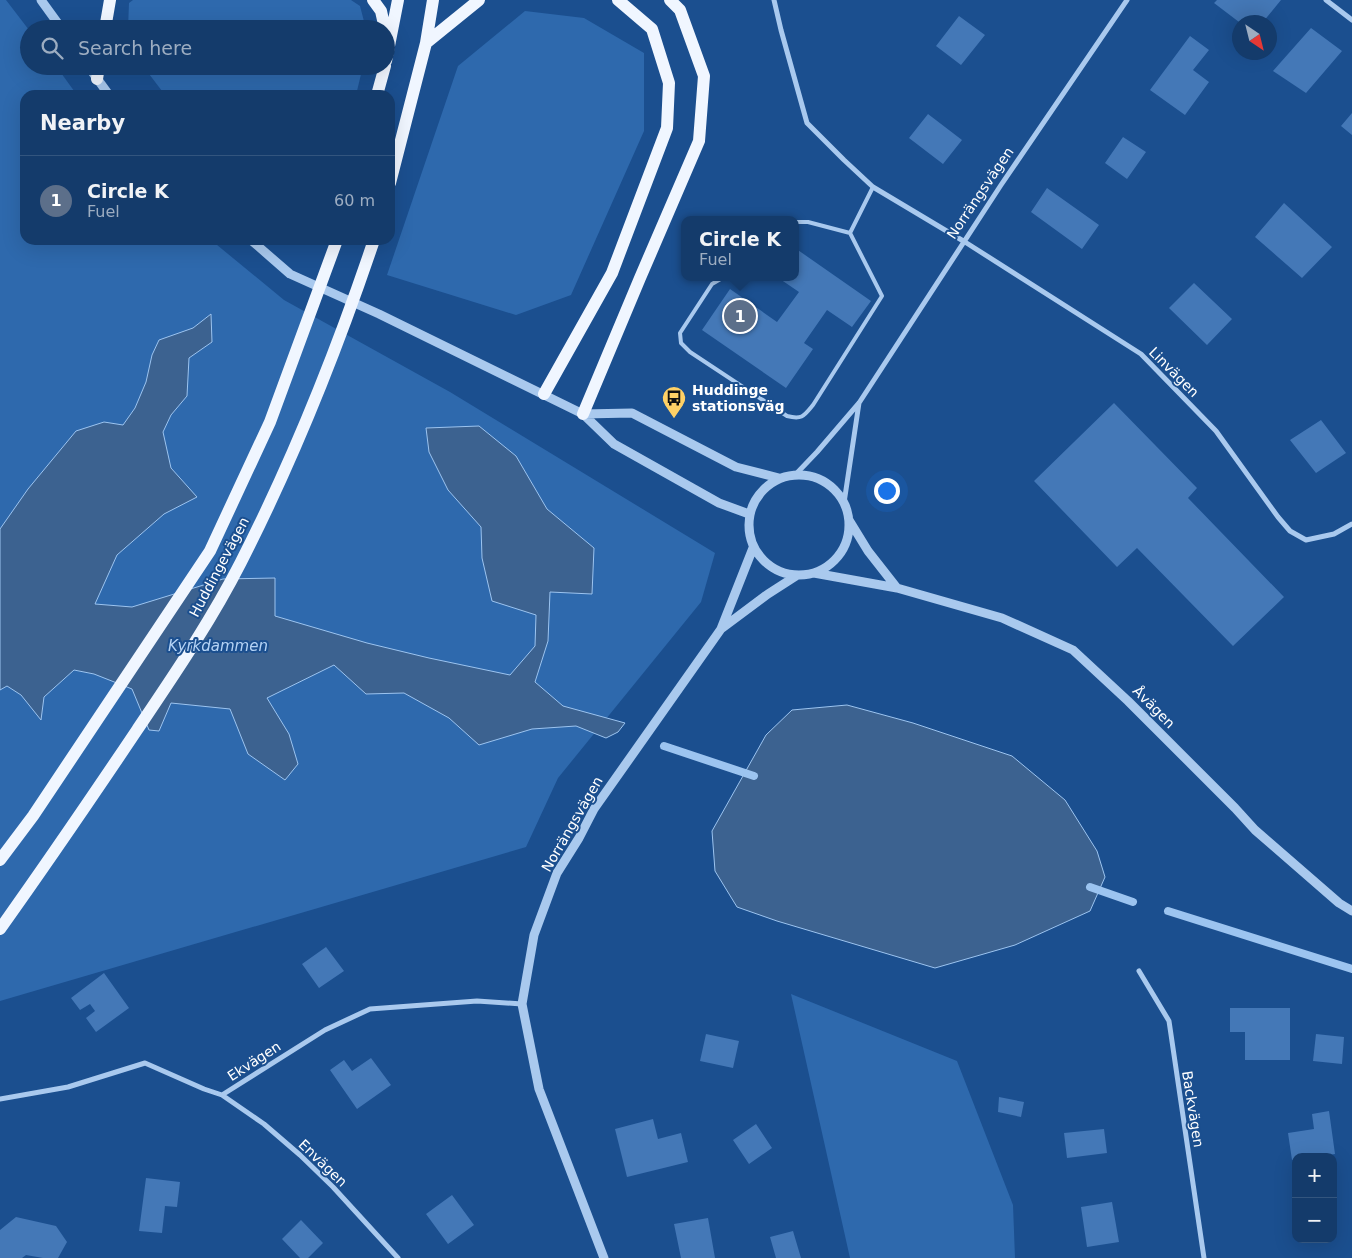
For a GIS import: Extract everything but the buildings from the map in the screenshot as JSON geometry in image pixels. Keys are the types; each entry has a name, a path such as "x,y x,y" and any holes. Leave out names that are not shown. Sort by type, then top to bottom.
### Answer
{"main road":[{"path":"107,20 110,0"},
{"path":"373,0 380,11 382,20"},
{"path":"394,20 398,0"},
{"path":"395,164 426,43 433,0"},
{"path":"426,43 479,0"},
{"path":"544,394 612,273 667,128 669,83 652,29 618,0"},
{"path":"583,414 700,141 704,76 680,10 670,0"},
{"path":"378,90 383,75"},
{"name":"Huddingevägen","path":"0,860 33,816 210,551 270,422 335,245"},
{"name":"Huddingevägen","path":"0,929 192,648 241,563 301,434 350,312 372,245"}],"street":[{"path":"42,0 56,20"},
{"name":"Linvägen","path":"774,0 808,123 873,187 965,242 1141,354 1216,431 1290,532 1306,540 1334,534 1352,524"},
{"name":"Norrängsvägen","path":"796,474 859,403 1001,185 1127,0"},
{"path":"1326,0 1352,20"},
{"path":"99,75 106,90"},
{"path":"258,245 290,274 379,314 583,414 614,444 719,503 749,514"},
{"name":"Norrängsvägen","path":"844,503 859,403"},
{"path":"583,414 632,413 736,466 779,478"},
{"path":"849,520 848,538 840,554 829,565 814,573 796,576 779,572 764,562 753,548 748,531 749,514 756,497 764,488 779,478 796,474 813,476 829,484 844,503 849,520 868,551 897,588"},
{"name":"Norrängsvägen","path":"604,1258 540,1089 522,1004 534,935 558,873 594,809 721,629 753,548"},
{"name":"Åvägen","path":"814,573 897,588 1002,618 1072,650 1135,708 1236,808 1255,830 1339,903 1352,911"},
{"name":"Norrängsvägen","path":"721,629 796,576"},
{"name":"Backvägen","path":"1139,971 1169,1021 1204,1258"},
{"name":"Ekvägen","path":"0,1099 68,1087 145,1063 222,1095 325,1030 370,1009 477,1001 522,1004"},
{"name":"Envägen","path":"222,1095 264,1124 300,1155 333,1187 398,1258"}],"lane":[{"path":"850,233 873,187"},
{"path":"717,281 712,284 680,333 682,343 690,352 787,416 796,418 805,414 813,405 882,296 850,233 808,222 799,222"}],"shaded area":[{"path":"0,0 6,0 21,20 20,75 63,75 73,90 20,90 20,245 217,245 284,300 450,392 715,553 701,602 558,778 526,847 0,1001"},
{"path":"133,0 351,0 360,6 364,20 128,20 129,3"},
{"path":"525,11 584,18 644,53 644,131 571,295 516,315 387,275 458,66"},
{"path":"150,75 361,75 357,90 161,90"},
{"path":"791,994 957,1061 1013,1205 1015,1258 850,1258"}],"water":[{"name":"Kyrkdammen","path":"211,314 212,342 189,358 187,396 171,415 163,432 171,468 197,497 164,514 117,555 95,604 132,607 223,579 275,578 275,616 367,643 510,675 535,646 536,615 492,601 482,558 481,527 448,490 429,452 426,428 479,426 516,456 547,509 594,548 592,594 550,592 548,641 535,682 563,706 625,723 618,732 606,738 576,726 532,729 479,745 449,718 404,693 366,694 334,665 267,698 289,734 298,764 285,780 248,754 230,709 171,703 159,731 149,730 132,689 94,674 74,670 44,697 41,720 21,695 7,686 0,690 0,529 28,489 76,431 104,422 123,425 135,408 146,382 152,355 159,340 193,328"},
{"path":"847,705 913,723 1012,756 1065,800 1097,851 1105,877 1090,911 1015,945 935,968 777,921 737,907 715,871 712,831 766,735 792,710"}],"waterway":[{"path":"664,746 754,776"},
{"path":"1090,887 1133,902"},
{"path":"1168,911 1352,969"}],"place":[{"name":"Circle K","path":"740,316"},
{"name":"Huddinge stationsväg","path":"674,419"}]}
